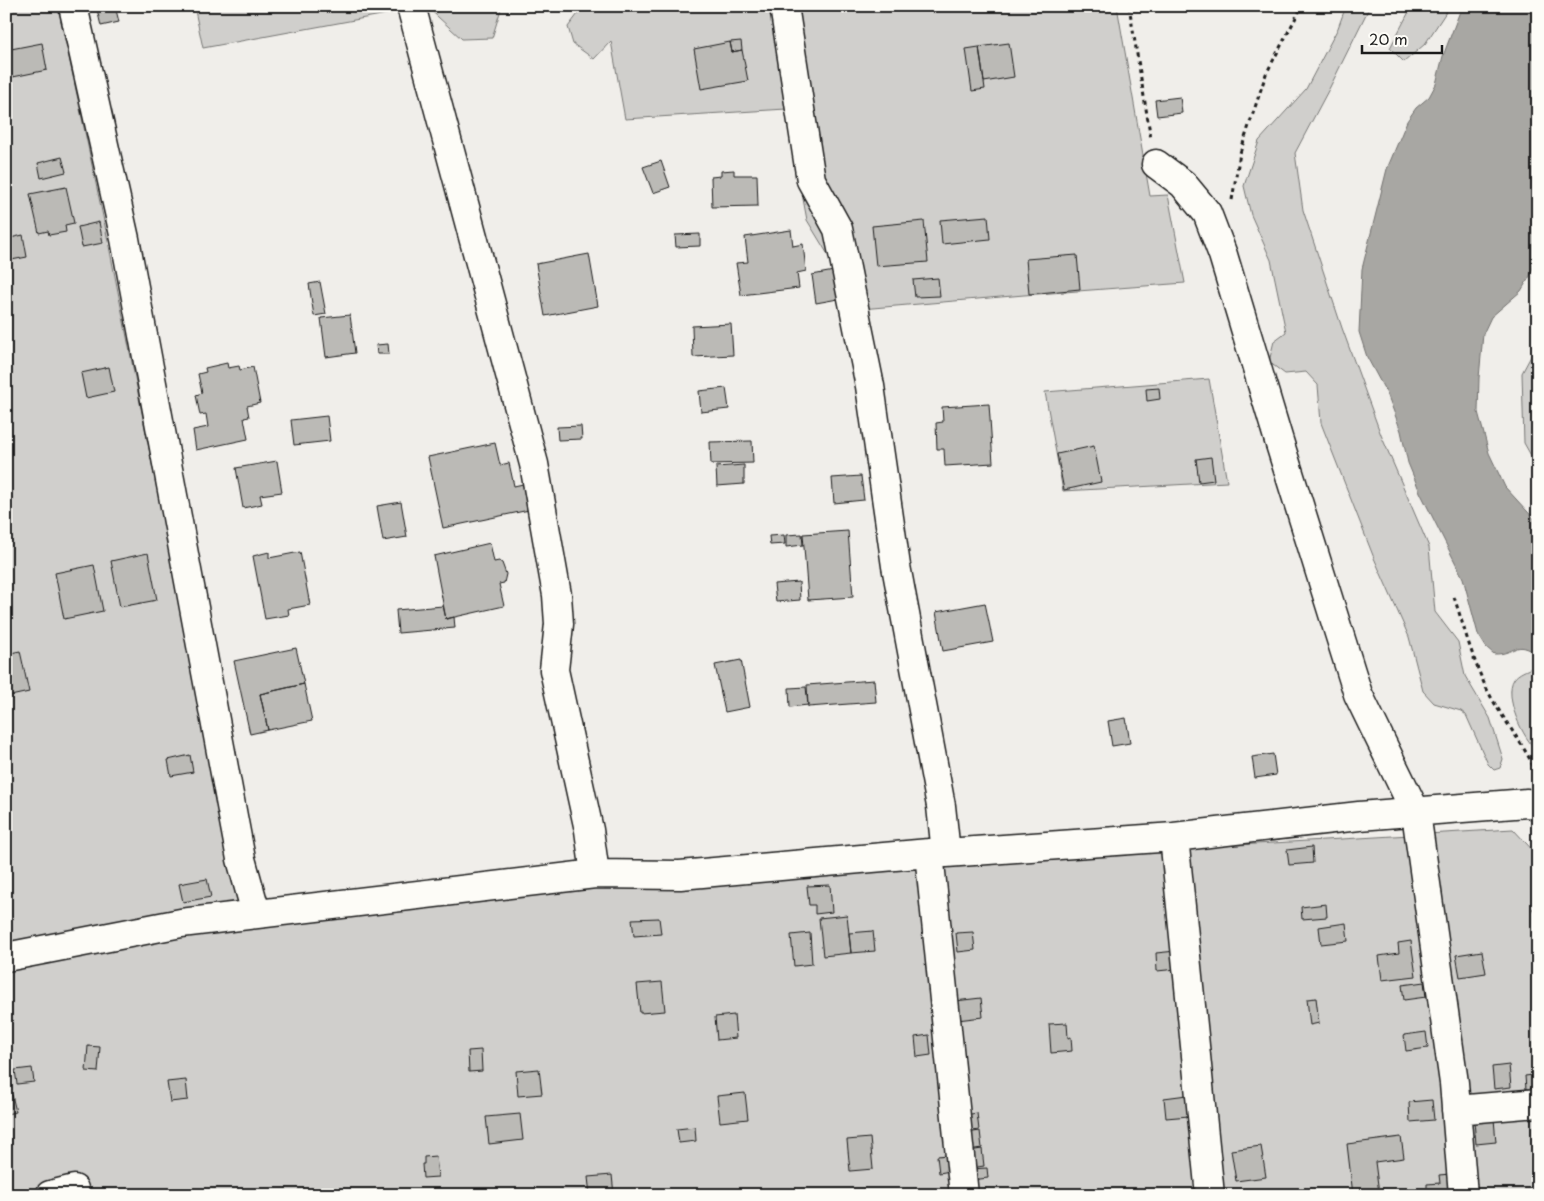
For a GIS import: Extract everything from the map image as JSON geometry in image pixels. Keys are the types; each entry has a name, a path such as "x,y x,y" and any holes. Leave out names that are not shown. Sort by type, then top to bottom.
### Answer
{"lane":[{"path":"73,6 125,239 239,850 256,914"},
{"path":"411,6 534,464 556,595 559,624 554,670 589,830 595,874"},
{"path":"784,6 811,180 829,209 838,229 870,386 896,566 941,806 937,853 964,1195"},
{"path":"1156,164 1183,184 1208,213 1223,255 1358,694 1416,813 1454,1083 1463,1195"},
{"path":"6,957 181,923 595,874 680,875 937,853 1174,836 1359,816 1527,803 1538,805"},
{"path":"1174,836 1210,1195"},
{"path":"1456,1110 1538,1103"},
{"path":"50,1195 74,1188 74,1195"}],"path":[{"path":"1129,6 1156,164"},
{"path":"1230,209 1240,154 1266,74 1302,6"},
{"path":"1454,596 1475,660 1491,696 1532,763 1538,778"}],"shaded area":[{"path":"6,6 58,6 105,226 240,909 434,892 1513,829 1538,856 1538,1195 6,1195"},
{"path":"194,6 391,6 392,13 203,48"},
{"path":"426,6 500,6 501,9 492,38 462,39"},
{"path":"584,6 1117,6 1150,196 1168,195 1185,283 861,309 807,220 786,109 625,119 611,41 594,59 573,44 568,27"},
{"path":"1346,6 1370,6 1295,153 1303,210 1342,328 1381,435 1429,547 1435,612 1458,642 1465,676 1490,718 1503,759 1500,768 1494,770 1488,764 1466,715 1461,711 1434,703 1423,691 1409,637 1374,558 1321,423 1318,385 1306,372 1285,374 1269,362 1274,341 1286,332 1271,260 1251,215 1244,186 1259,141 1306,89 1338,28"},
{"path":"1412,6 1450,6 1425,44 1404,62 1390,48"},
{"path":"1462,6 1538,6 1538,253 1530,276 1521,291 1491,317 1483,334 1478,412 1489,453 1505,487 1538,523 1538,655 1520,647 1501,654 1494,654 1486,647 1478,634 1463,578 1420,492 1408,463 1401,431 1388,396 1367,357 1359,332 1362,269 1387,169 1407,121 1416,108 1429,97 1436,84 1443,56"},
{"path":"1538,343 1538,468 1524,443 1522,373"},
{"path":"1209,379 1227,482 1063,491 1045,392"},
{"path":"1534,667 1538,668 1538,751 1521,728 1511,696 1511,687 1514,679 1520,673"}],"building":[{"path":"115,6 119,22 101,26 97,9"},
{"path":"741,41 742,50 732,52 730,42"},
{"path":"730,42 732,52 742,50 748,81 701,89 694,49"},
{"path":"42,43 47,70 8,78 6,50"},
{"path":"1009,43 1014,77 984,82 979,47"},
{"path":"979,47 985,89 972,91 966,49"},
{"path":"1180,97 1182,113 1157,116 1155,100"},
{"path":"62,157 66,172 41,178 38,163"},
{"path":"661,161 670,187 653,193 643,167"},
{"path":"734,170 734,175 757,175 758,206 712,207 711,177 721,176 721,171"},
{"path":"66,187 74,223 65,225 66,232 49,235 48,231 39,233 30,194"},
{"path":"988,216 990,239 942,244 940,220"},
{"path":"924,221 928,262 876,266 872,226"},
{"path":"99,222 103,243 82,247 78,227"},
{"path":"791,230 793,246 803,244 806,271 797,273 799,288 741,295 736,263 748,262 745,237"},
{"path":"700,234 700,246 676,247 675,235"},
{"path":"23,235 27,257 6,261 6,239"},
{"path":"589,254 598,306 545,316 536,264"},
{"path":"1077,255 1080,289 1029,294 1026,259"},
{"path":"834,271 838,299 816,303 812,275"},
{"path":"938,278 940,296 915,297 913,280"},
{"path":"320,282 326,314 314,316 309,284"},
{"path":"350,315 355,353 326,357 321,318"},
{"path":"731,324 733,355 693,357 692,326"},
{"path":"388,344 389,354 377,354 376,345"},
{"path":"227,363 228,368 239,366 240,370 253,367 260,403 247,406 249,417 244,418 248,439 196,450 193,430 208,427 206,414 200,415 196,395 202,393 198,374 206,372 205,368"},
{"path":"109,367 114,392 86,398 81,373"},
{"path":"726,388 729,409 701,412 699,391"},
{"path":"1159,388 1160,399 1147,401 1146,389"},
{"path":"989,404 993,463 945,466 944,449 937,449 936,423 943,422 942,407"},
{"path":"327,416 330,441 294,445 291,420"},
{"path":"581,426 582,439 558,440 557,427"},
{"path":"752,441 753,463 711,464 710,442"},
{"path":"495,443 500,465 509,463 514,486 523,484 529,510 443,528 428,457"},
{"path":"1094,446 1101,482 1064,490 1057,454"},
{"path":"1211,457 1214,480 1199,482 1196,459"},
{"path":"277,461 282,492 260,495 262,504 243,508 236,468"},
{"path":"744,465 744,484 717,486 716,467"},
{"path":"861,476 864,500 834,503 832,478"},
{"path":"401,502 407,537 383,541 377,506"},
{"path":"848,531 853,597 808,600 803,534"},
{"path":"802,534 803,545 786,547 786,535"},
{"path":"784,535 785,544 770,545 769,536"},
{"path":"490,543 494,562 499,561 502,563 506,574 504,583 499,584 504,606 446,619 434,556"},
{"path":"269,552 269,558 300,552 310,605 288,609 289,615 265,619 253,556"},
{"path":"148,553 157,600 120,607 111,561"},
{"path":"94,565 103,611 64,619 55,573"},
{"path":"799,582 800,600 776,602 774,584"},
{"path":"985,603 993,642 943,651 936,612"},
{"path":"443,606 446,619 454,617 455,628 398,633 396,610"},
{"path":"296,648 304,684 260,694 268,730 250,734 234,661"},
{"path":"20,651 29,692 6,697 6,654"},
{"path":"741,660 750,707 725,712 715,665"},
{"path":"874,680 876,702 808,707 807,685"},
{"path":"304,684 312,721 268,730 260,694"},
{"path":"806,687 808,705 790,707 789,688"},
{"path":"1126,718 1130,743 1112,746 1108,721"},
{"path":"1273,754 1276,775 1255,778 1252,757"},
{"path":"190,755 193,772 171,776 168,760"},
{"path":"1312,847 1313,863 1289,865 1287,850"},
{"path":"207,879 211,897 183,902 179,884"},
{"path":"830,885 832,912 815,914 815,905 809,905 807,886"},
{"path":"1326,904 1327,917 1302,919 1301,907"},
{"path":"1538,904 1538,916 1532,909"},
{"path":"847,915 851,953 823,956 819,918"},
{"path":"659,918 661,934 634,936 632,919"},
{"path":"1346,923 1348,941 1321,944 1319,927"},
{"path":"873,931 875,951 851,953 849,933"},
{"path":"973,932 975,950 958,952 956,933"},
{"path":"810,933 812,964 794,966 791,935"},
{"path":"1411,941 1416,976 1382,980 1379,956 1399,953 1398,943"},
{"path":"1176,951 1177,969 1157,971 1156,953"},
{"path":"1482,951 1486,973 1460,977 1456,955"},
{"path":"662,982 665,1011 640,1013 637,984"},
{"path":"1424,982 1426,997 1404,1000 1402,985"},
{"path":"981,998 983,1017 957,1020 955,1001"},
{"path":"1316,998 1319,1023 1310,1025 1307,999"},
{"path":"734,1015 736,1038 717,1040 715,1017"},
{"path":"1067,1023 1068,1038 1071,1037 1072,1051 1051,1053 1049,1024"},
{"path":"1426,1032 1428,1048 1406,1051 1404,1035"},
{"path":"929,1035 931,1055 917,1057 915,1037"},
{"path":"88,1046 100,1047 98,1072 86,1071"},
{"path":"481,1050 482,1071 469,1072 468,1051"},
{"path":"1509,1065 1511,1087 1494,1089 1492,1067"},
{"path":"32,1068 34,1082 17,1084 15,1070"},
{"path":"539,1069 542,1094 518,1096 516,1071"},
{"path":"1533,1075 1534,1089 1526,1089 1525,1076"},
{"path":"186,1080 188,1100 170,1102 167,1082"},
{"path":"745,1093 748,1119 720,1122 717,1096"},
{"path":"12,1095 16,1112 6,1114 6,1097"},
{"path":"1187,1095 1189,1116 1166,1118 1164,1098"},
{"path":"1432,1100 1434,1120 1410,1122 1409,1102"},
{"path":"977,1113 979,1130 967,1132 965,1115"},
{"path":"520,1114 523,1140 489,1144 486,1117"},
{"path":"1494,1119 1496,1142 1476,1144 1474,1121"},
{"path":"695,1127 696,1141 679,1143 677,1129"},
{"path":"980,1131 982,1148 969,1150 967,1133"},
{"path":"1401,1137 1404,1158 1375,1162 1379,1193 1353,1195 1347,1144"},
{"path":"870,1138 873,1169 850,1171 847,1140"},
{"path":"1261,1146 1266,1177 1236,1181 1231,1150"},
{"path":"982,1149 984,1166 971,1168 969,1151"},
{"path":"948,1155 950,1171 939,1173 937,1156"},
{"path":"436,1156 438,1177 423,1178 422,1164 424,1164 424,1157"},
{"path":"987,1168 988,1178 972,1180 971,1169"},
{"path":"1450,1174 1451,1194 1427,1195 1427,1184 1440,1183 1439,1175"},
{"path":"612,1175 614,1195 590,1195 588,1177"}]}
